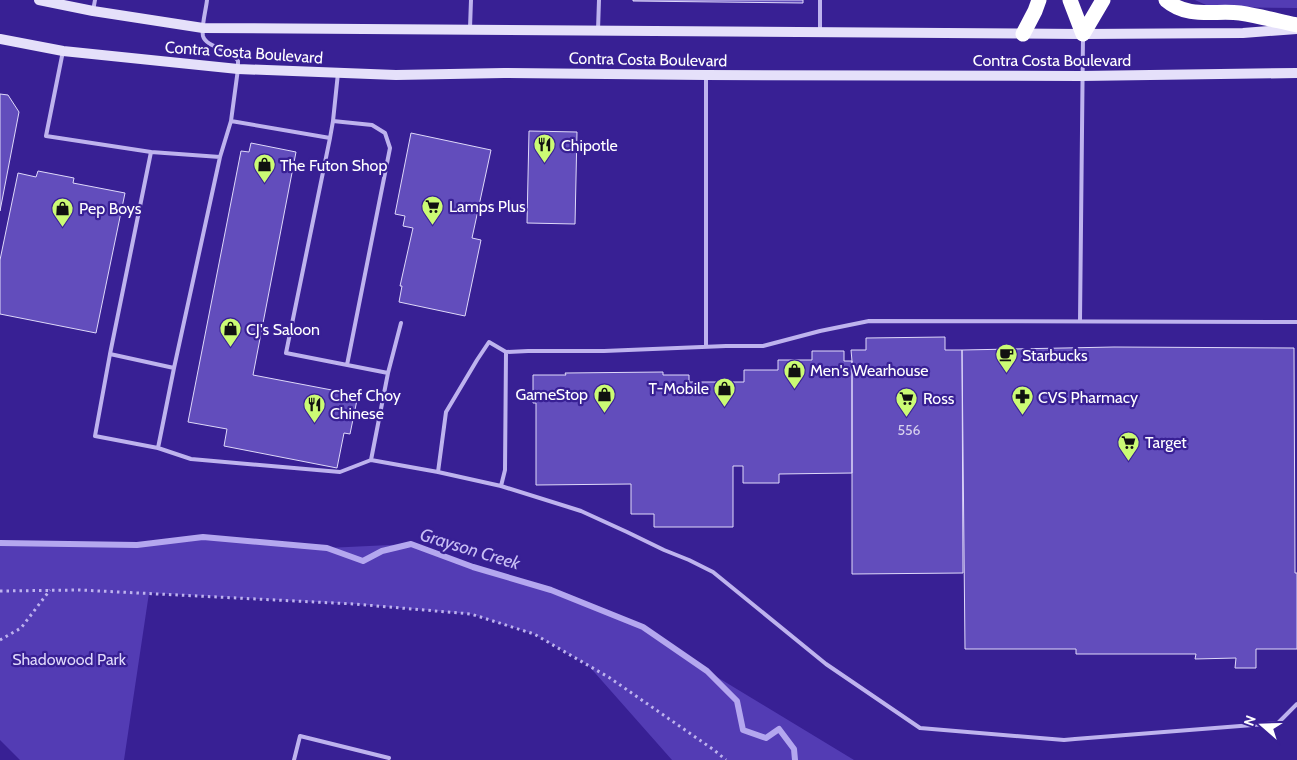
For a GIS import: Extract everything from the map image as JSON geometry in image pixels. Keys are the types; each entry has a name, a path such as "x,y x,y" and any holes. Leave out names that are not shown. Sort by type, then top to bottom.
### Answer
{"highway":[{"path":"1023,34 1039,0"},
{"path":"1070,0 1083,34"},
{"path":"1083,34 1103,0"},
{"path":"1166,0 1175,6 1197,13 1239,13 1297,27"}],"main road":[{"name":"Contra Costa Boulevard","path":"39,0 94,5 203,28 1083,34 1243,33 1297,27"},
{"name":"Contra Costa Boulevard","path":"0,39 63,51 238,69 396,75 504,73 1081,76 1297,72"}],"lane":[{"path":"158,448 220,157 230,121 238,69 238,62 234,56 205,40 203,28 207,0"},
{"path":"470,30 471,0"},
{"path":"598,31 599,0"},
{"path":"820,0 820,32"},
{"path":"1080,321 1081,76 1083,34"},
{"path":"63,51 46,136 151,152 220,157"},
{"path":"338,73 330,138 286,353 388,373"},
{"path":"706,75 706,347"},
{"path":"230,121 330,138"},
{"path":"333,121 372,125 385,133 390,148 347,365"},
{"path":"151,152 95,436 158,448 191,459 340,472 371,460 501,486 581,511 713,572 826,664 920,728 1064,740 1278,723 1297,704"},
{"path":"438,472 446,412 489,342 506,352 762,346 869,321 1297,322"},
{"path":"371,460 388,373 401,323"},
{"path":"501,486 505,470 506,352"},
{"path":"110,354 174,368"},
{"path":"294,760 300,736 389,758"}],"path":[{"path":"0,590 80,590 354,604 471,614 534,634 610,678 726,760"},
{"path":"0,640 21,628 50,590"}],"green space":[{"path":"1195,0 1297,0 1297,8 1216,7"},
{"name":"Shadowood Park","path":"203,537 327,548 411,544 473,567 551,590 643,627 707,671 854,760 672,760 588,665 534,634 471,614 354,604 149,593 124,760 20,760 0,740 0,543 137,545"}],"building":[{"path":"803,0 803,3 633,1"},
{"path":"0,94 8,95 19,112 0,211"},
{"path":"529,131 577,132 575,224 527,223"},
{"path":"411,133 491,150 472,238 481,240 465,316 399,302 402,286 400,286 413,228 403,226 405,216 395,214"},
{"path":"251,143 296,152 253,375 358,395 350,434 344,433 337,468 224,446 227,429 188,422 241,151 249,152"},
{"name":"Pep Boys","path":"38,171 74,178 73,183 125,193 96,333 0,314 0,260 18,173 36,177"},
{"name":"Ross","path":"945,337 945,350 962,350 963,573 852,574 851,350 866,350 866,338"},
{"name":"Target","path":"1114,347 1294,348 1297,649 1256,649 1256,668 1235,668 1236,658 1195,659 1196,654 1076,654 1076,649 965,649 962,350"},
{"path":"812,351 844,351 844,361 852,361 852,473 779,474 779,483 743,483 743,466 733,466 733,527 654,527 654,514 631,514 631,484 536,485 536,403 533,403 533,375 663,372 663,375 689,375 689,382 744,382 744,370 778,370 778,360 812,360"}],"waterway":[{"name":"Grayson Creek","path":"0,543 137,545 203,537 327,548 363,561 382,551 411,544 473,567 551,590 643,627 707,671 737,701 743,730 766,738 779,729 794,749 795,760"}],"place":[{"name":"Chipotle","path":"545,164"},
{"name":"The Futon Shop","path":"264,184"},
{"name":"Lamps Plus","path":"433,225"},
{"name":"Pep Boys","path":"63,227"},
{"name":"CJ's Saloon","path":"230,348"},
{"name":"Starbucks","path":"1006,374"},
{"name":"Men's Wearhouse","path":"794,389"},
{"name":"T-Mobile","path":"725,407"},
{"name":"GameStop","path":"604,413"},
{"name":"CVS Pharmacy","path":"1022,416"},
{"name":"Ross","path":"907,417"},
{"name":"Chef Choy Chinese","path":"314,423"},
{"name":"Target","path":"1129,461"}]}
